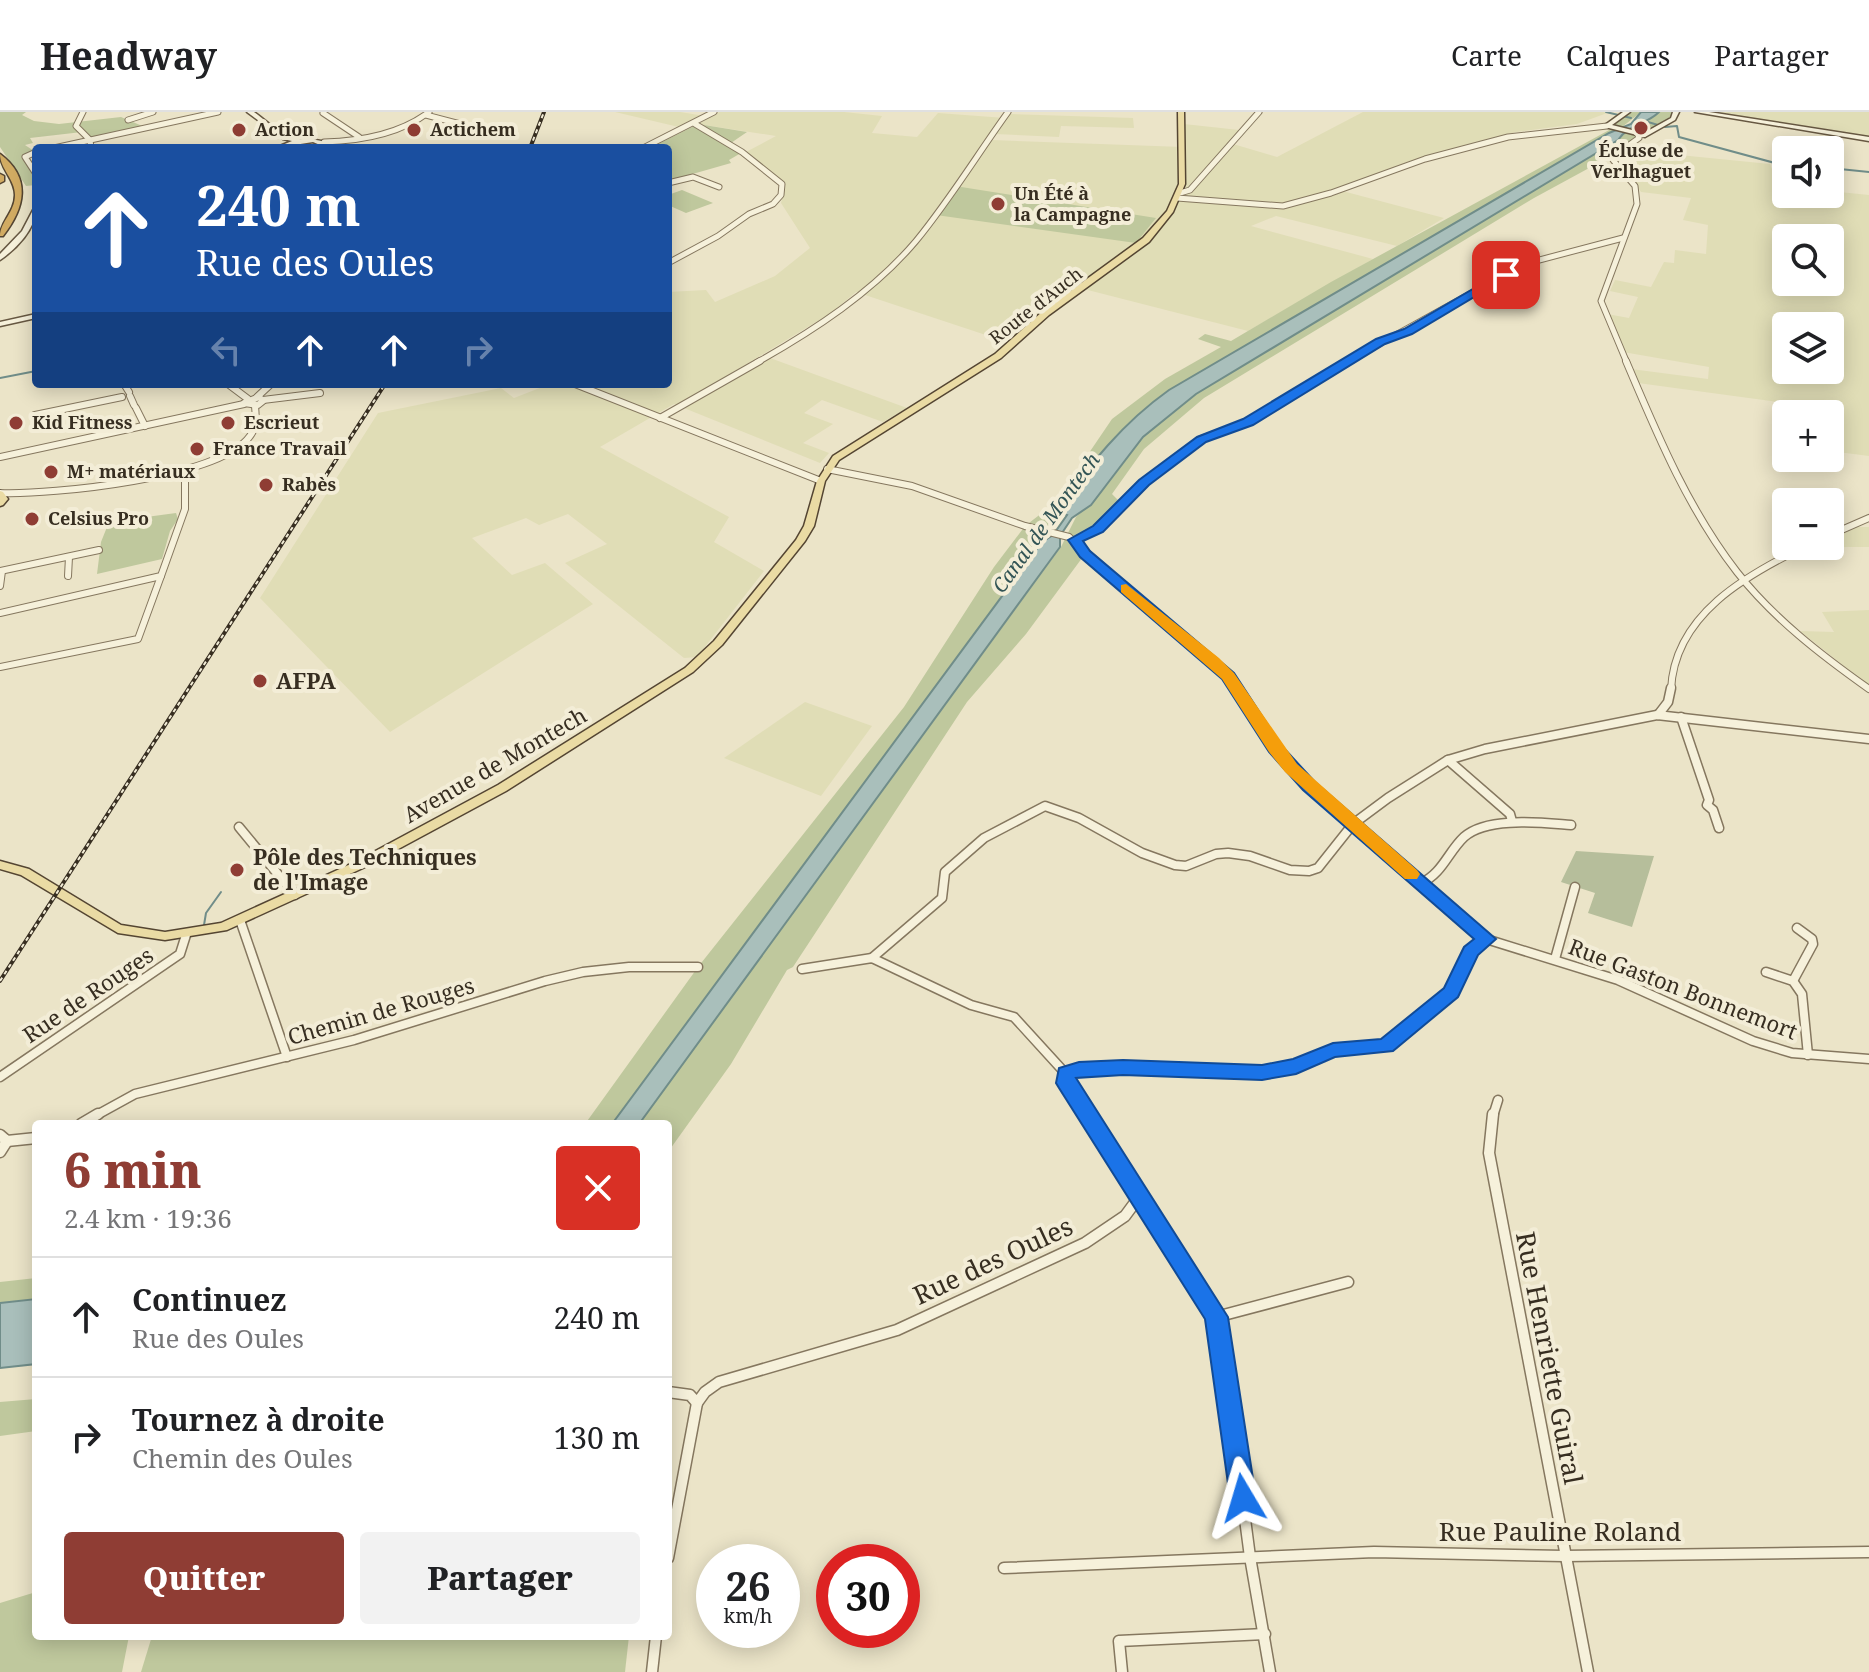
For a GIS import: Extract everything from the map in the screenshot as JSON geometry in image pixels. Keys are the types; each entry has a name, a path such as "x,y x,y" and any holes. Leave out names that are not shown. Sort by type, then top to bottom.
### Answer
{"highway":[{"path":"0,156 18,184 20,195 11,226 0,237"},
{"path":"0,166 13,193 11,206 0,226"}],"main road":[{"path":"1178,196 1182,184 1181,112"},
{"name":"Route d'Auch","path":"827,469 836,458 871,434 998,356 1046,313 1130,255 1159,226 1178,196"},
{"name":"Avenue de Montech","path":"0,865 25,872 118,929 139,934 186,935 240,920 295,895 421,833 502,788 689,670 718,643 800,541 809,526 827,469"},
{"path":"0,494 3,499 0,503"}],"street":[{"path":"83,112 76,126 90,144"},
{"path":"128,120 153,112"},
{"path":"72,144 218,112"},
{"path":"250,112 286,141 322,144"},
{"path":"652,144 714,112"},
{"path":"660,418 809,333 885,272 915,242 1008,112"},
{"path":"1178,196 1190,190 1259,112"},
{"path":"1178,196 1283,206 1331,193 1425,159 1508,137 1607,126 1638,135 1673,119 1676,112"},
{"path":"1698,112 1869,139"},
{"path":"323,113 359,137"},
{"path":"332,144 410,124 427,114 464,125"},
{"path":"1607,126 1623,115"},
{"path":"672,261 718,236 749,214 773,204 781,195 782,184 742,152 695,124"},
{"path":"1638,135 1639,138 1614,156 1613,160 1635,186 1637,204 1601,301 1681,482 1743,578 1789,628 1869,689"},
{"path":"283,144 286,141"},
{"path":"32,154 25,157 32,168"},
{"path":"672,182 693,177 719,187"},
{"path":"0,258 25,232 32,218"},
{"path":"1071,538 1098,529 1144,483 1201,439 1248,422 1380,342 1408,331 1524,264 1623,238"},
{"path":"0,324 32,317"},
{"path":"126,388 145,426"},
{"path":"232,388 255,406"},
{"path":"0,503 31,494 185,471 216,460 245,442 254,430 255,406 268,388"},
{"path":"585,388 821,481"},
{"path":"0,457 260,398 320,393"},
{"path":"35,415 122,397"},
{"path":"802,969 872,958 971,1005 1014,1017 1049,1060 1066,1074 1079,1070 1123,1068 1262,1072 1296,1067 1333,1050 1386,1046 1451,992 1470,951 1486,939 1309,786 1283,758 1228,676 1085,554 1071,538 1025,526 912,486 827,469"},
{"path":"0,667 134,642 141,635 183,516 189,486 185,471"},
{"path":"0,494 31,494"},
{"path":"1844,529 1869,518"},
{"path":"0,586 1,571 99,550"},
{"path":"68,576 69,557"},
{"path":"1657,715 1667,708 1673,690 1671,670 1682,644 1743,578 1778,560"},
{"path":"0,613 161,576"},
{"path":"872,958 942,898 945,872 984,838 1045,806 1064,809 1090,821 1118,840 1176,866 1197,863 1216,854 1238,854 1257,857 1299,873 1318,868 1353,824 1448,760 1485,749 1657,715 1869,739"},
{"path":"1681,717 1709,800 1707,805 1713,810 1719,828"},
{"path":"1448,760 1510,814 1512,821"},
{"path":"1421,883 1432,878 1466,835 1512,821 1571,825"},
{"path":"239,827 295,895"},
{"path":"1555,959 1575,887"},
{"path":"240,920 287,1057"},
{"path":"1793,981 1813,944 1812,939 1797,928"},
{"name":"Rue de Rouges","path":"0,1077 180,954 186,935"},
{"name":"Rue Gaston Bonnemort","path":"1486,939 1512,950 1555,959 1618,980 1753,1041 1808,1055 1869,1059"},
{"name":"Chemin de Rouges","path":"88,1120 135,1094 287,1057 583,972 629,967 698,967"},
{"path":"1766,972 1793,981 1802,994 1808,1055"},
{"path":"1066,1074 1066,1083 1216,1317 1250,1557 1270,1672"},
{"name":"Rue Henriette Guiral","path":"1498,1100 1493,1112 1489,1153 1588,1672"},
{"path":"0,1152 4,1138 32,1138"},
{"name":"Rue des Oules","path":"697,1403 705,1392 719,1382 897,1330 989,1290 1107,1230 1125,1216 1139,1197"},
{"path":"1216,1317 1348,1282"},
{"path":"672,1393 690,1395 697,1403 672,1537"},
{"name":"Rue Pauline Roland","path":"1004,1568 1374,1552 1564,1556 1869,1552"},
{"path":"1122,1672 1119,1641 1265,1634"},
{"path":"652,1672 656,1640"}],"shaded area":[{"path":"615,112 680,112 705,116 683,128"},
{"path":"719,112 844,112 882,116 872,133 917,137 938,113 1005,118 1009,114 1133,118 1134,128 1061,126 1059,137 995,134 992,140 1183,147 1184,124 1239,130 1233,144 1277,157 1363,112 1610,112 1577,124 1516,132 1465,145 1335,189 1444,218 1397,246 1276,216 1251,226 1373,259 1248,331 1076,287 1047,306 1007,342 856,292 831,313 715,383 770,358 907,408 883,422 822,400 804,413 833,424 803,443 829,453 820,463 674,404 600,447 729,517 714,542 764,571 697,657 684,658 565,563 607,544 568,514 539,525 526,518 472,538 512,575 545,563 593,604 390,732 260,598 378,413 501,388 514,398 540,388 672,388 672,292 706,290 715,302 775,276 810,248 781,203 785,185 746,152 776,136 698,124"},
{"path":"1715,112 1869,112 1869,136"},
{"path":"1629,150 1770,164 1772,208 1844,208 1844,192 1869,195 1869,456 1844,453 1844,400 1772,401 1638,383 1631,369 1708,379 1709,367 1623,352 1607,314 1629,318 1638,297 1610,291 1615,280 1651,287 1664,262 1674,263 1675,250 1706,254 1708,225 1683,220 1691,198 1641,192 1620,161"},
{"path":"1856,527 1869,527 1869,547 1844,547 1844,533"},
{"path":"1869,610 1869,686 1800,631 1834,632 1822,612"},
{"path":"805,702 872,726 821,796 724,758"}],"green space":[{"path":"0,112 26,112 22,115 34,121 59,124 121,117 147,128 90,140 82,132 30,138 33,143 25,145 32,150 26,155 32,166 32,185 26,186 0,147"},
{"path":"1627,112 1641,112 1617,131 1169,390 1123,431 1094,461 1064,514 615,1120 588,1120 698,967 904,707 994,567 1025,526 1055,503 1112,419 1165,379 1221,347 1198,339 1205,334 1231,341 1331,282 1611,129 1607,126"},
{"path":"1659,112 1676,112 1673,119 1639,135 1613,160 1602,161 1534,198 1204,398 1144,449 1112,494 1122,504 1098,529 1075,540 1085,554 1026,634 967,702 793,967 787,970 731,1064 672,1146 672,1120 642,1120 1061,547 1076,517 1108,484 1143,437 1196,394 1618,140 1623,132"},
{"path":"698,124 747,132 728,145 741,153 729,160 731,163 672,180 672,144 658,144"},
{"path":"955,186 1156,218 1136,243 936,215"},
{"path":"682,190 713,203 686,213 672,207 672,194"},
{"path":"176,513 178,519 170,531 162,559 97,574 101,542 109,522"},
{"path":"1576,851 1654,856 1632,927 1588,913 1595,893 1561,882"},
{"path":"32,1278 32,1299 0,1303 0,1282"},
{"path":"32,1399 32,1432 0,1436 0,1402"},
{"path":"32,1593 32,1640 128,1640 122,1672 0,1672 0,1603"},
{"path":"151,1640 629,1640 625,1672 141,1672"}],"water":[{"path":"1641,112 1659,112 1618,140 1196,394 1143,437 1091,505 1072,518 1060,536 1060,547 642,1120 615,1120 1042,542 1053,535 1067,515 1064,514 1081,479 1123,429 1169,390 1609,133 1631,124"},
{"path":"32,1299 32,1364 0,1368 0,1303"}],"waterway":[{"path":"1606,112 1631,118"},
{"path":"1648,122 1658,125"},
{"path":"1665,127 1677,126 1679,137 1772,162"},
{"path":"1844,169 1869,172"},
{"path":"0,378 32,372"},
{"path":"204,925 206,913 221,892"}],"railway":[{"path":"532,144 544,112"},
{"path":"0,981 382,388"}],"slow traffic":[{"path":"1126,589 1214,661 1228,676 1275,749 1291,768 1411,874"}],"place":[{"name":"Écluse de Verlhaguet","path":"1641,128"},
{"name":"Action","path":"239,130"},
{"name":"Actichem","path":"414,130"},
{"name":"Un Été à la Campagne","path":"998,204"},
{"name":"Kid Fitness","path":"16,423"},
{"name":"Escrieut","path":"228,423"},
{"name":"France Travail","path":"197,449"},
{"name":"M+ matériaux","path":"51,472"},
{"name":"Rabès","path":"266,485"},
{"name":"Celsius Pro","path":"32,519"},
{"name":"AFPA","path":"260,681"},
{"name":"Pôle des Techniques de l'Image","path":"237,870"}],"route":[{"path":"1243,1498 1216,1317 1066,1083 1066,1074 1079,1070 1123,1068 1262,1072 1296,1067 1333,1050 1386,1046 1451,992 1470,951 1486,939 1309,786 1275,749 1228,676 1214,661 1085,554 1075,540 1098,529 1144,483 1201,439 1248,422 1380,342 1408,331 1506,275"}],"water label":[{"name":"Canal de Montech","path":"1046,523"}]}
